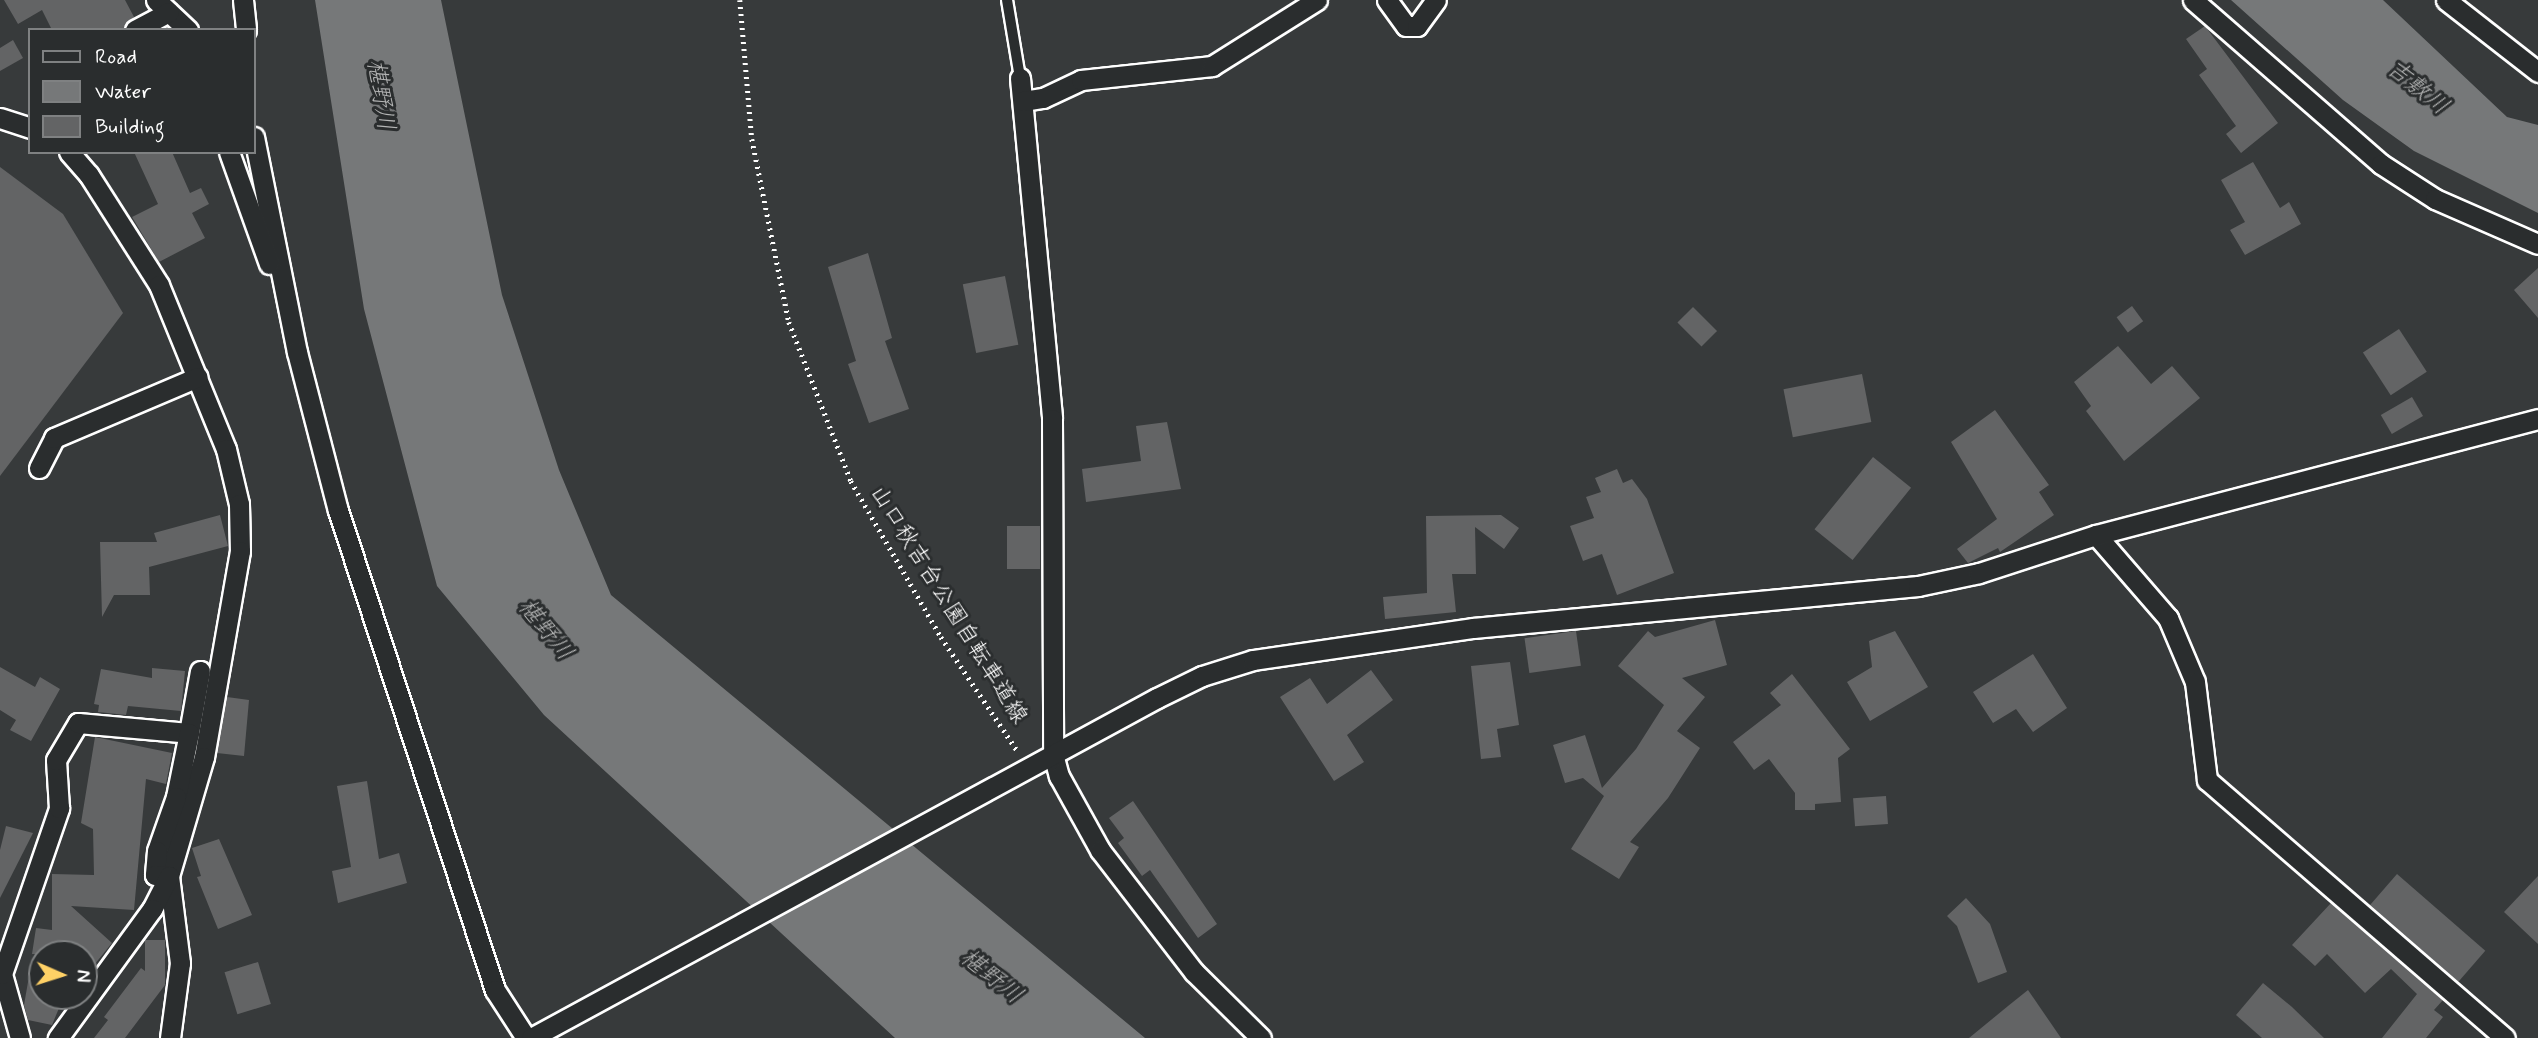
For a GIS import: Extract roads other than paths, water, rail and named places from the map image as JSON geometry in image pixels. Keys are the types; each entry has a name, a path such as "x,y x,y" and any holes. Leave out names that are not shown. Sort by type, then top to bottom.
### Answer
{"street":[{"path":"243,0 246,28"},
{"path":"1023,101 1043,98 1081,80 1212,66 1317,0"},
{"path":"1387,0 1406,26 1417,26 1436,0"},
{"path":"2193,0 2289,79 2381,164 2435,199 2538,244"},
{"path":"2446,0 2538,72"},
{"path":"137,28 163,6 186,28"},
{"path":"1020,78 1052,419 1052,754 1059,776 1100,850 1194,972 1261,1038"},
{"path":"0,118 28,127"},
{"path":"256,147 288,314 338,510 495,990 528,1038 1052,754 1202,676 1253,660 1473,628 1918,586 1979,573 2096,535 2538,419"},
{"path":"58,1038 152,909 169,876 204,757 240,551 234,482 198,377 159,285 89,175 71,154"},
{"path":"230,154 288,314"},
{"path":"39,468 54,438 198,377"},
{"path":"2096,535 2168,618 2195,682 2207,780 2505,1038"},
{"path":"169,876 155,875 157,852 176,797 200,671"},
{"path":"20,1038 2,974 59,808 56,760 78,723 189,733"},
{"path":"169,876 180,963 170,1038"}],"lane":[{"path":"1007,0 1020,78"}],"water":[{"name":"椹野川","path":"315,0 441,0 502,295 559,470 611,595 1145,1038 895,1038 544,715 437,586 364,309"},
{"name":"吉敷川","path":"2231,0 2383,0 2507,117 2538,125 2538,213 2414,151 2343,100"}]}
